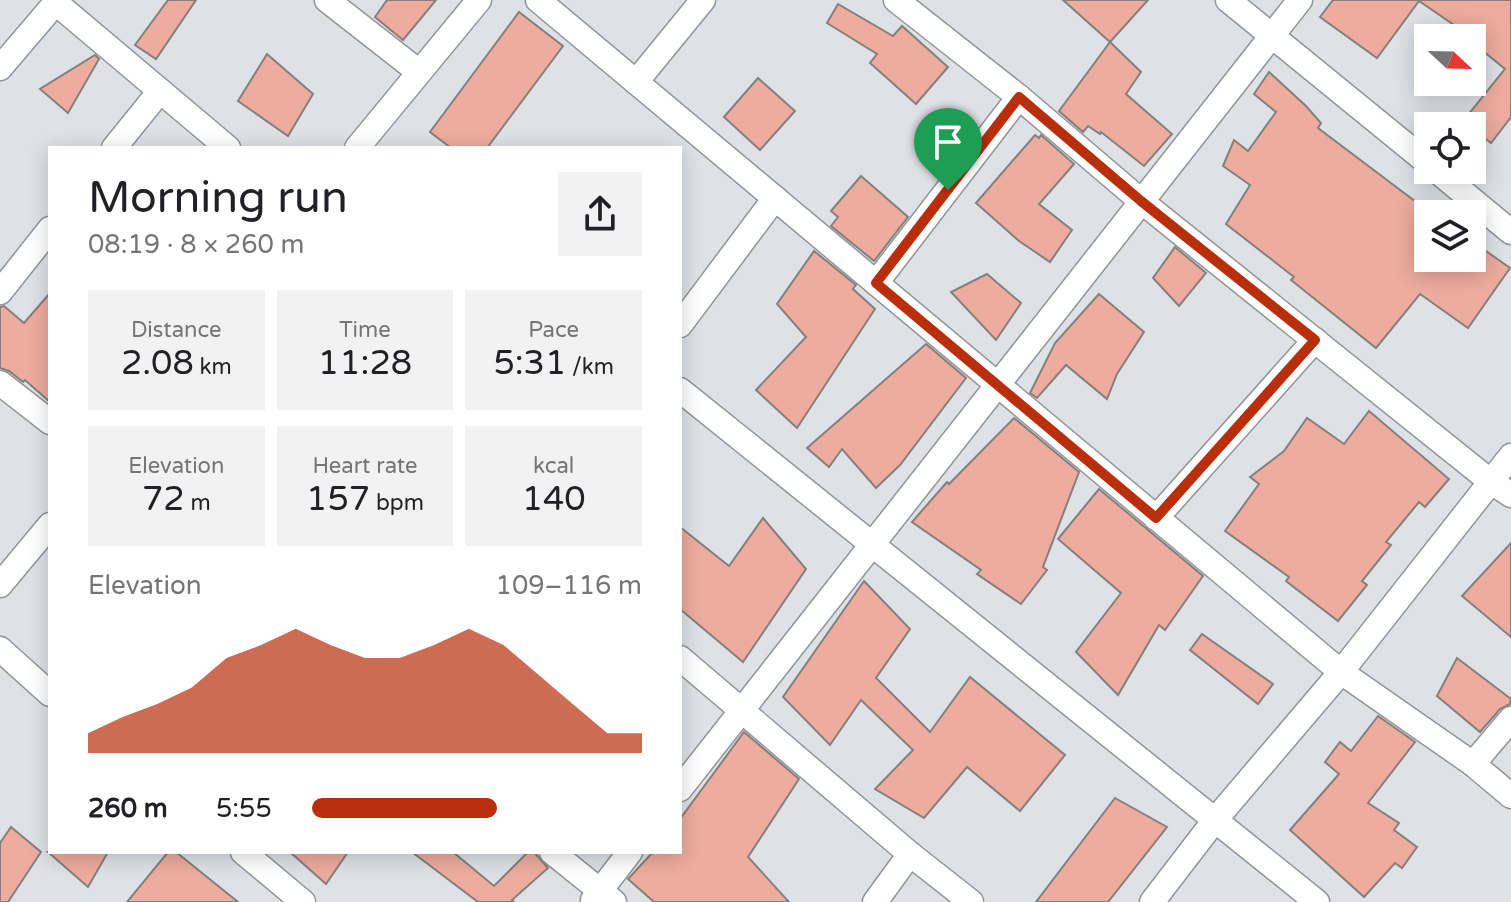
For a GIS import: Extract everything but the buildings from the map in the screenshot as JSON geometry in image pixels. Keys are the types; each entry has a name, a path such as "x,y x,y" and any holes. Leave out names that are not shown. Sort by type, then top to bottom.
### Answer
{"street":[{"path":"327,0 419,72"},
{"path":"365,145 419,72 479,0"},
{"path":"538,0 1341,672 1473,764 1511,796"},
{"path":"636,82 703,0"},
{"path":"896,0 1019,97 1141,201 1511,495"},
{"path":"1228,0 1414,151"},
{"path":"682,786 1300,0"},
{"path":"0,68 57,1 226,146"},
{"path":"116,146 160,91"},
{"path":"876,283 1019,97"},
{"path":"1453,184 1511,232"},
{"path":"682,322 775,198"},
{"path":"0,292 48,232"},
{"path":"1156,518 1315,340"},
{"path":"0,383 48,420"},
{"path":"682,392 1317,902"},
{"path":"1152,902 1215,820 1341,672 1511,456"},
{"path":"0,585 48,527"},
{"path":"0,649 48,692"},
{"path":"682,660 910,854 971,902"},
{"path":"1473,764 1511,719"},
{"path":"245,854 303,902"},
{"path":"554,854 602,898 629,854"},
{"path":"875,902 910,854"}],"route":[{"path":"1019,97 1141,201 1315,340 1156,518 876,283 948,190 1019,97"}]}
